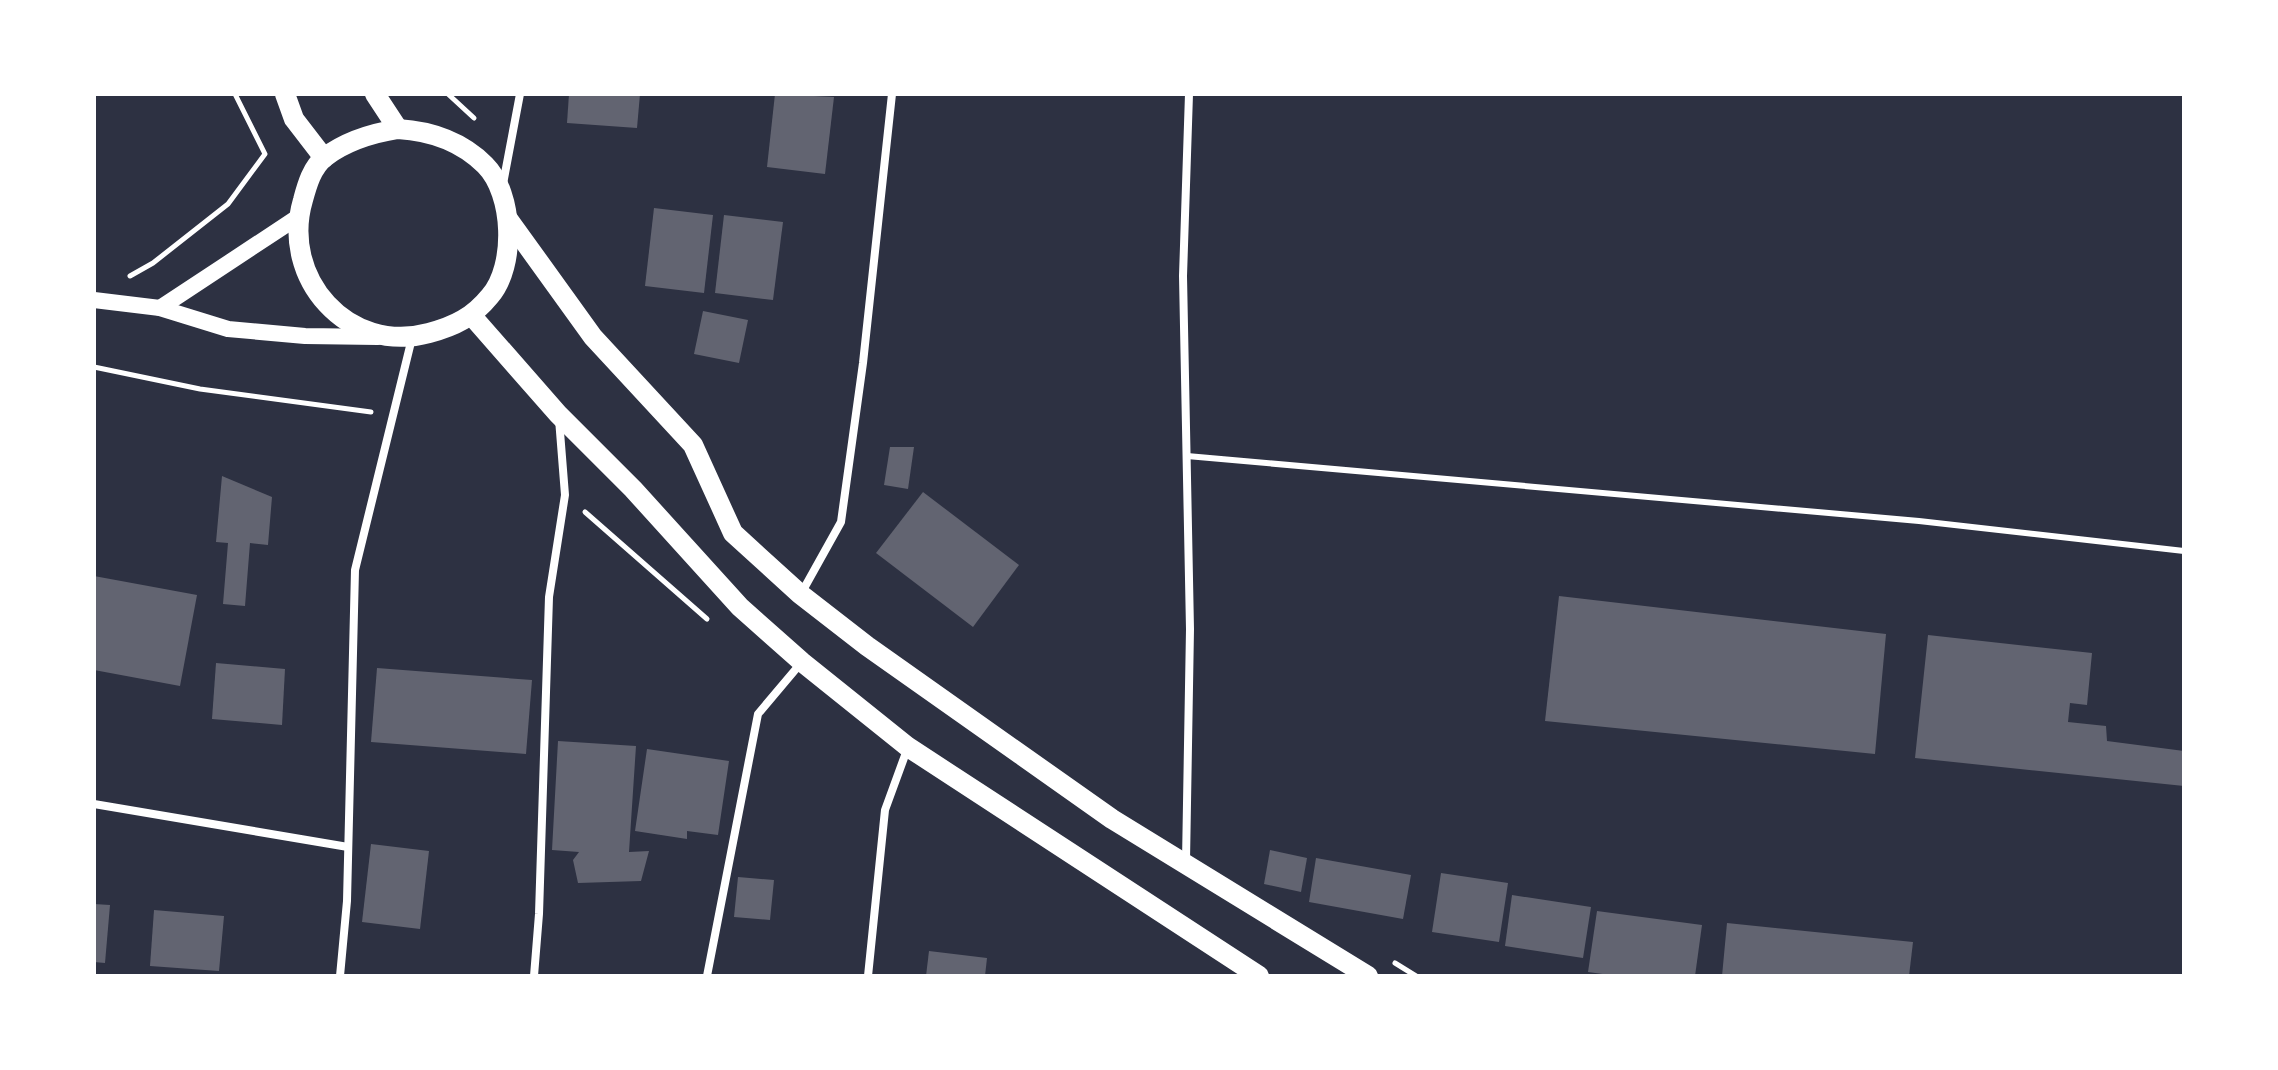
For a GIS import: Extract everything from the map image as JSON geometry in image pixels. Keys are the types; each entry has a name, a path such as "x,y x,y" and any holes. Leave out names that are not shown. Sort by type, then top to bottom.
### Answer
{"main road":[{"path":"285,94 294,119 324,158"},
{"path":"375,94 398,129"},
{"path":"94,300 160,308 228,329 305,336 412,338 451,328 472,316 493,293 504,270 509,244 508,219 488,167 448,139 424,131 398,129 370,134 324,158 313,171 298,217 298,249 308,279 327,305 351,324 381,335 412,338"},
{"path":"160,308 298,217"},
{"path":"508,219 593,337 693,445 733,533 800,594 867,646 1112,819 1368,976"},
{"path":"472,316 558,414 633,489 740,607 802,662 908,747 1259,976"}],"street":[{"path":"500,194 520,94"},
{"path":"800,594 841,522 863,363 892,94"},
{"path":"1186,864 1190,629 1183,276 1189,94"},
{"path":"340,976 345,938 355,570 412,338"},
{"path":"534,976 539,914 549,597 565,495 558,414"},
{"path":"707,976 758,714 802,662"},
{"path":"868,976 885,810 908,747"},
{"path":"94,804 348,847"}],"lane":[{"path":"1187,456 1919,521 2184,551"}],"path":[{"path":"124,280 153,263 228,204 265,154 235,94"},
{"path":"94,367 200,389 392,416"},
{"path":"565,495 714,625"},
{"path":"1392,961 1416,976"}],"building":[{"path":"569,94 640,94 637,128 567,123"},
{"path":"775,94 834,97 825,174 767,167"},
{"path":"654,208 713,215 704,293 645,286"},
{"path":"724,215 783,222 773,300 715,293"},
{"path":"703,311 748,320 739,363 694,354"},
{"path":"890,447 914,447 908,489 884,485"},
{"path":"222,476 272,497 268,545 250,543 245,606 223,604 228,543 216,542"},
{"path":"923,492 1019,565 973,627 876,553"},
{"path":"94,576 197,595 180,686 94,670"},
{"path":"1559,596 1886,634 1875,754 1545,721"},
{"path":"1928,635 2092,653 2087,705 2070,703 2068,722 2106,726 2107,741 2184,751 2184,786 1915,758"},
{"path":"216,663 285,669 282,725 212,719"},
{"path":"377,668 532,680 526,754 371,742"},
{"path":"558,741 636,746 629,852 649,851 641,881 578,883 573,860 579,852 552,850"},
{"path":"647,749 729,761 718,835 687,831 687,839 635,831"},
{"path":"371,844 429,851 420,929 362,922"},
{"path":"1270,850 1307,858 1301,892 1264,884"},
{"path":"1316,858 1411,875 1403,919 1309,902"},
{"path":"1441,873 1508,883 1499,942 1432,932"},
{"path":"738,877 774,880 770,920 734,917"},
{"path":"1512,895 1591,907 1583,958 1505,946"},
{"path":"94,904 110,905 105,963 94,962"},
{"path":"154,910 224,916 219,971 150,966"},
{"path":"1597,911 1702,925 1695,976 1617,976 1588,972"},
{"path":"1727,923 1913,942 1909,976 1722,976"},
{"path":"929,951 987,958 985,976 926,976"}]}
